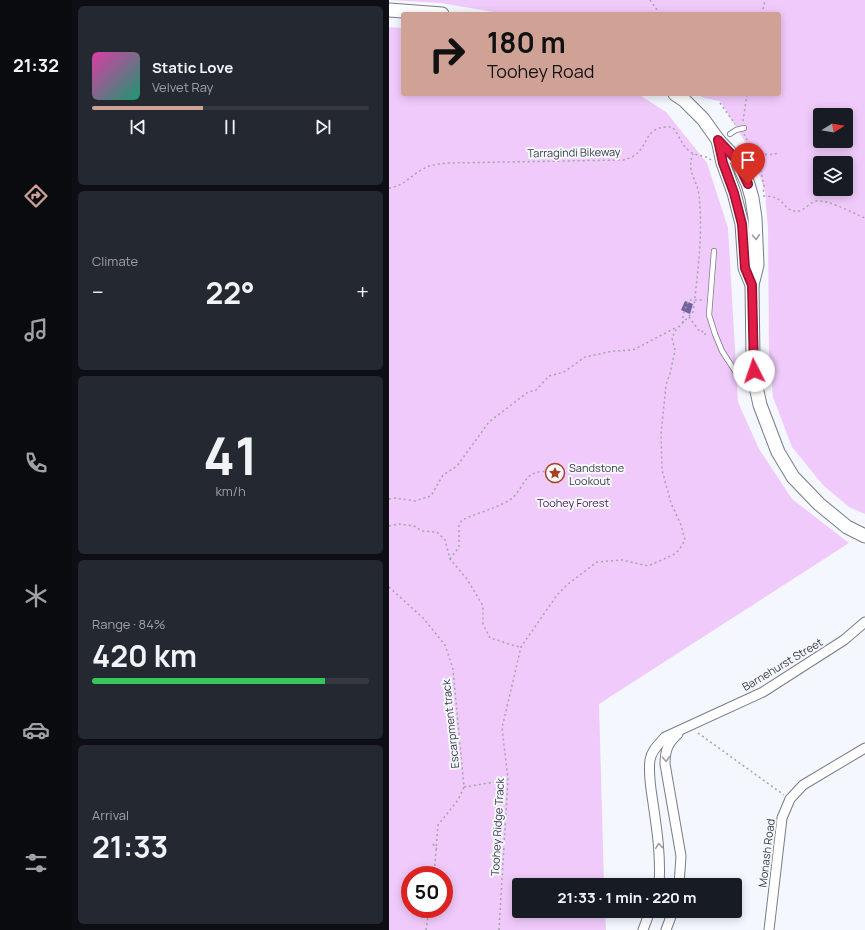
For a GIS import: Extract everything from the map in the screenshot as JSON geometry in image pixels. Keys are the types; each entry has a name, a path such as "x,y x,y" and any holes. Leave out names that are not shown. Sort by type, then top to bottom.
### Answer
{"main road":[{"path":"389,10 416,12"},
{"path":"678,96 703,119 718,140 723,163 734,193 742,224 745,268 752,285 753,359 755,382 768,428 778,452 793,476 819,504 847,527 865,536"}],"street":[{"name":"Barnehurst Street","path":"659,878 660,859 650,776 650,759 655,747 665,737 763,692 844,640 865,622"},
{"name":"Barnehurst Street","path":"679,878 681,856 665,764 665,751 670,741 685,728"},
{"name":"Monash Road","path":"769,930 782,818 790,799 803,785 865,748"},
{"path":"643,930 647,918"},
{"path":"666,930 670,918"}],"lane":[{"path":"729,134 744,128"},
{"path":"714,251 709,314 715,334 721,351 737,374 755,382"}],"path":[{"path":"650,0 659,12"},
{"path":"762,12 765,0"},
{"path":"747,96 743,121 745,136 755,155 762,174 763,196"},
{"path":"720,102 736,125"},
{"name":"Tarragindi Bikeway","path":"389,188 396,187 406,182 427,166 448,162 623,160 638,154 643,148 650,132 655,128 664,126 672,127 678,132 687,150 693,154"},
{"path":"755,155 760,154 770,156 778,153"},
{"path":"389,499 395,498 415,501 431,496 443,476 457,466 489,422 529,392 536,390 549,376 564,372 585,358 613,351 633,350 679,326 689,317 693,312 695,300 701,233 699,193 690,167 693,154 706,156 714,163"},
{"path":"759,197 763,196 777,198 795,212 802,211 814,202 823,201 865,218"},
{"path":"683,323 683,316 689,300 699,299"},
{"path":"683,316 685,320"},
{"path":"689,317 700,332 704,330"},
{"name":"Toohey Ridge Track","path":"499,930 508,779 502,728 521,647 544,612 557,596 597,562 623,560 648,566 673,555 679,550 685,540 681,524 671,503 661,470 661,434 666,385 675,350 672,338 679,326"},
{"path":"704,328 702,328 707,337"},
{"path":"450,559 459,547 459,525 462,520 509,501 515,496 526,478 542,471 555,473"},
{"path":"389,526 399,524 414,526 422,531 437,532 445,540 450,559 467,579 483,606 483,624 490,638 521,647"},
{"name":"Escarpment track","path":"389,587 423,618 445,645 453,669 464,787"},
{"path":"685,728 701,734 790,799"},
{"path":"435,866 438,826 458,800 464,787 508,779"},
{"path":"433,844 437,848"},
{"path":"426,930 428,918"}],"green space":[{"path":"390,0 865,0 865,514 849,507 823,485 792,447 773,397 769,354 768,229 765,192 752,153 720,101 700,96 781,96 781,12 493,12 441,3"},
{"name":"Toohey Forest","path":"389,27 401,28 401,96 641,96 666,112 707,163 728,228 738,402 759,449 792,499 849,543 599,704 604,878 512,878 512,918 605,918 606,930 389,930"}],"building":[{"path":"685,301 693,304 690,314 681,310"}],"place":[{"name":"Sandstone Lookout","path":"555,473"}],"route":[{"path":"748,184 736,159 718,140 723,163 734,193 742,224 745,268 752,285 754,371"}]}
